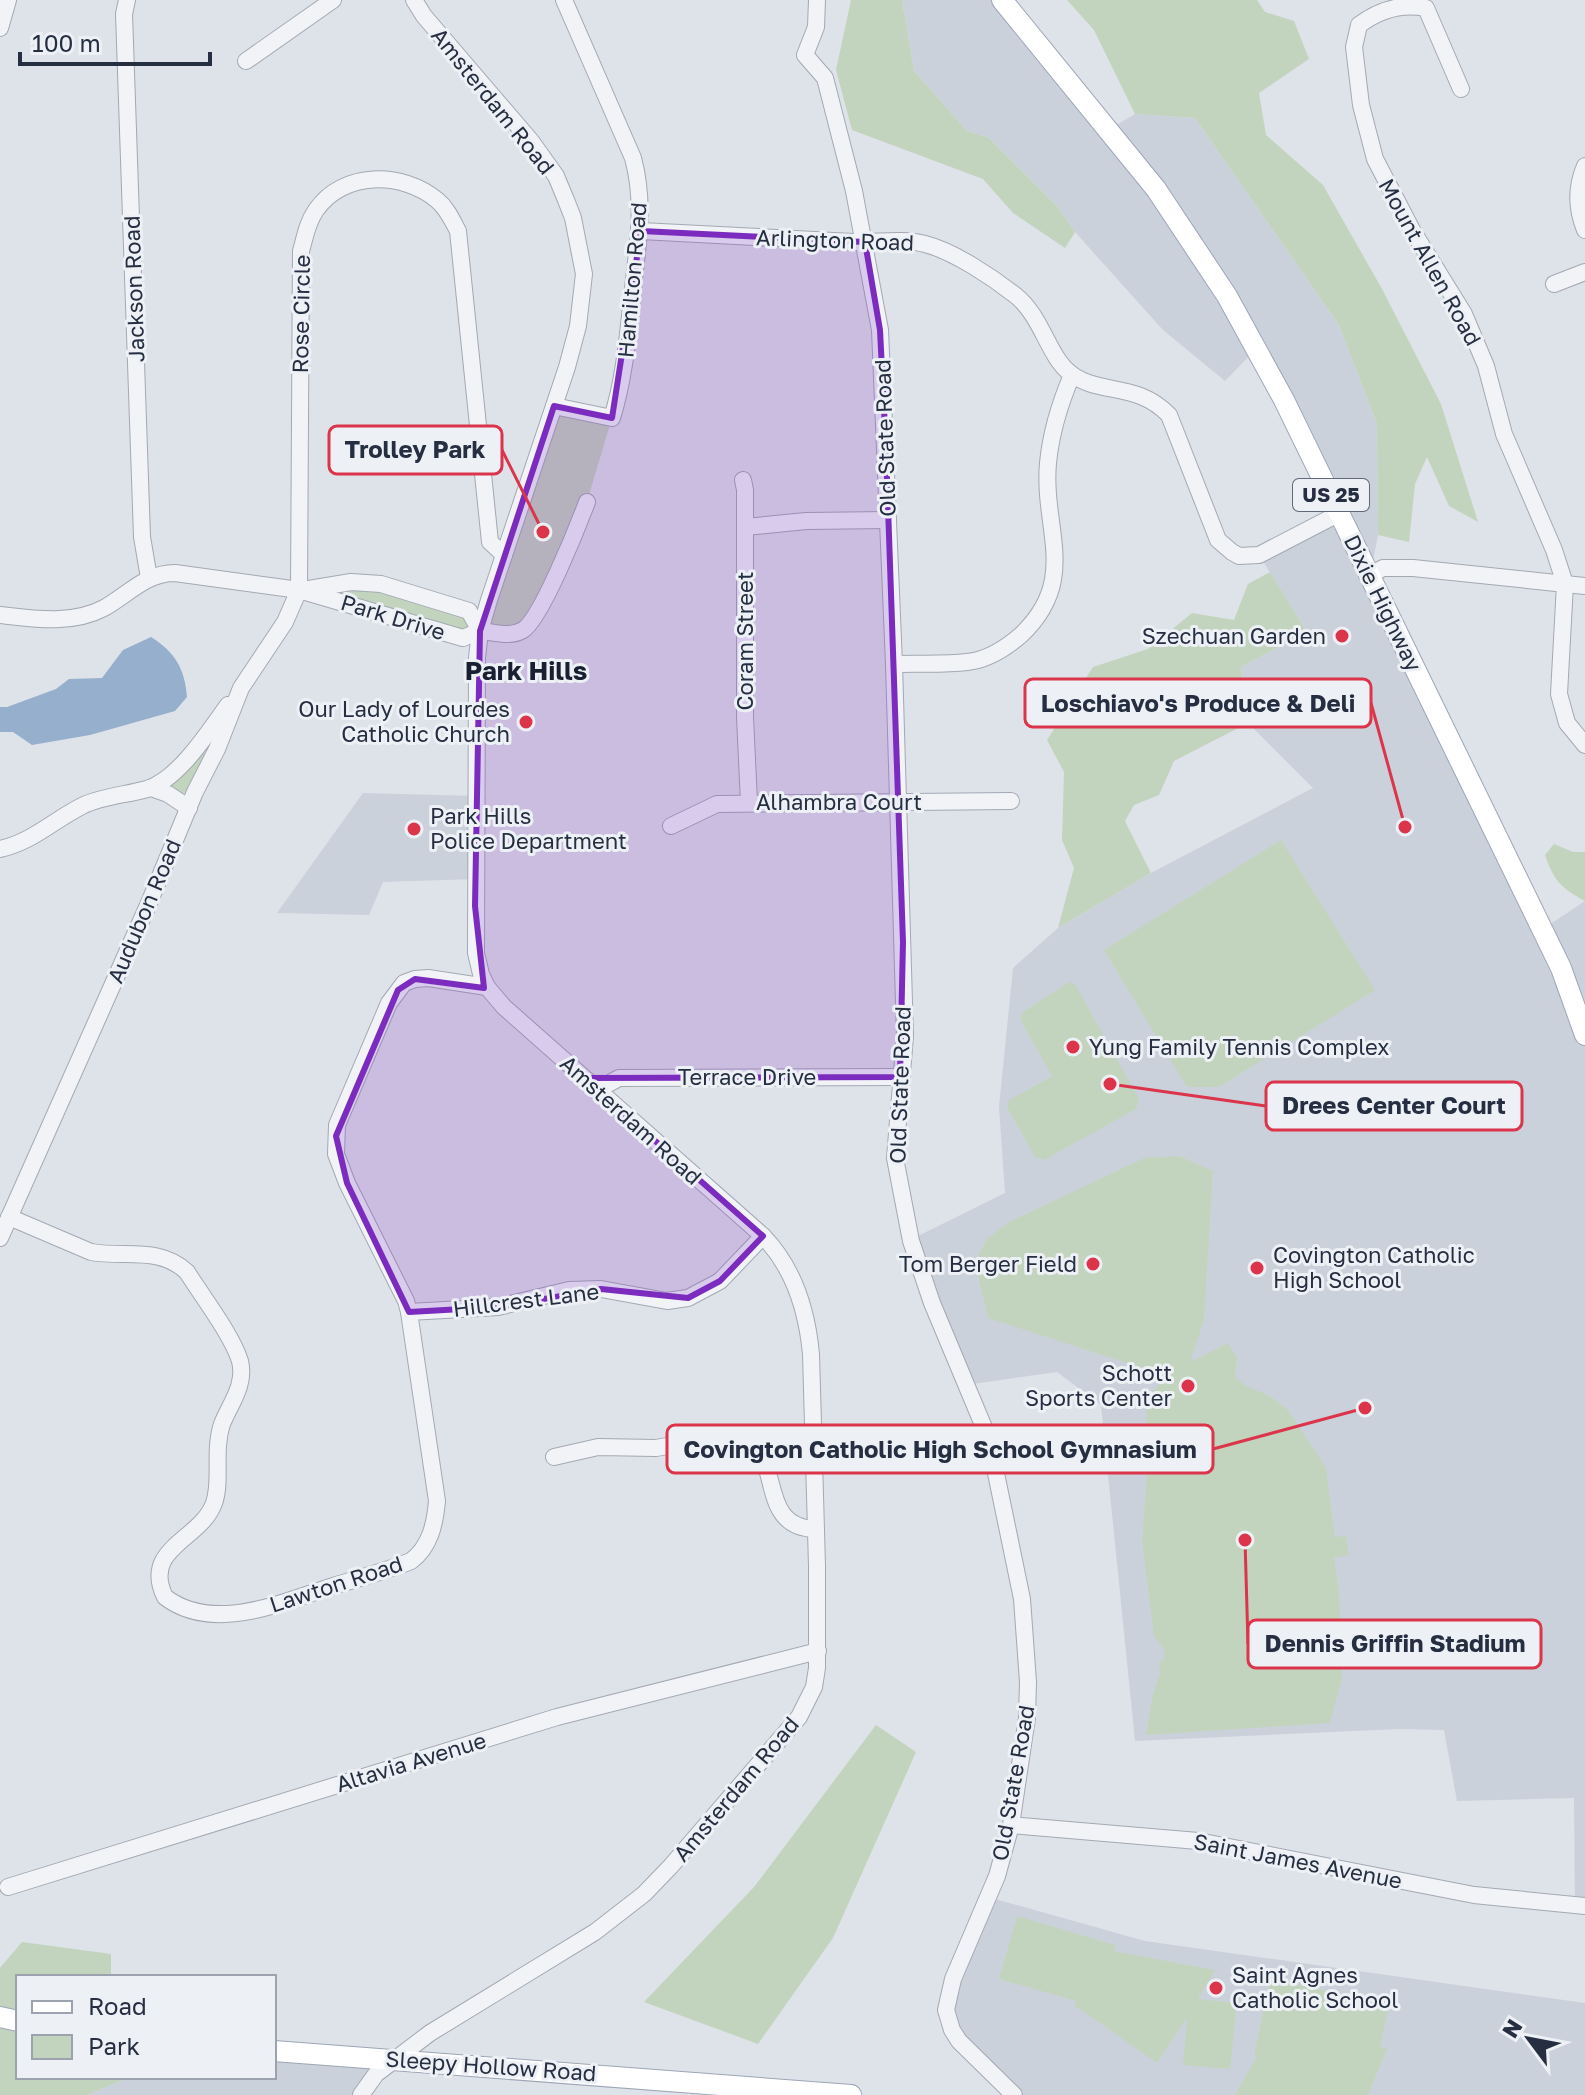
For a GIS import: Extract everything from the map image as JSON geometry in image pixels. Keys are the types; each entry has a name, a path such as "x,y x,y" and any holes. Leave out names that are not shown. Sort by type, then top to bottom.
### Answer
{"main road":[{"name":"Dixie Highway","path":"1002,0 1156,189 1227,296 1284,400 1561,968 1585,1035"},
{"name":"Sleepy Hollow Road","path":"276,2051 851,2095"}],"street":[{"path":"0,28 8,0"},
{"name":"Jackson Road","path":"127,0 124,14 142,537 149,578"},
{"path":"246,61 333,0"},
{"name":"Amsterdam Road","path":"361,2095 376,2074 430,2033 595,1932 644,1894 799,1717 814,1687 818,1651 808,1323 779,1253 504,1007 487,987 481,974 476,953 475,906 476,684 480,631 578,326 584,274 573,218 556,176 531,141 424,16 414,0"},
{"name":"Hamilton Road","path":"554,406 612,418 621,388 641,231 640,184 633,158 564,0"},
{"name":"Old State Road","path":"817,0 816,27 805,55 825,78 854,191 880,330 905,1036 895,1158 908,1228 932,1303 988,1440 1022,1599 1028,1682 1027,1718 1011,1825 997,1876 953,1979 946,2010 959,2041 1014,2095"},
{"name":"Mount Allen Road","path":"1461,89 1426,8 1413,5 1393,8 1375,13 1359,25 1354,47 1361,105 1375,159 1412,230 1464,314 1486,366 1504,434 1554,550 1565,584"},
{"path":"1585,166 1577,195 1585,230"},
{"name":"Rose Circle","path":"299,590 301,251 307,227 324,200 364,180 387,178 410,184 438,200 458,231 490,542 504,555"},
{"name":"Arlington Road","path":"641,231 923,243 975,269 1017,296 1040,324 1061,365 1072,375"},
{"path":"1554,284 1585,272"},
{"path":"894,664 969,662 997,653 1022,634 1042,608 1052,585 1056,554 1048,482 1052,432 1072,375 1092,383 1134,392 1161,406 1169,415 1218,540 1239,556 1259,555 1340,513"},
{"name":"Coram Street","path":"743,480 746,527 745,717 749,802"},
{"path":"480,631 511,634 522,631 531,623 587,502"},
{"path":"746,527 806,521 888,520"},
{"path":"1370,575 1383,568 1413,568 1585,586"},
{"path":"0,615 43,620 68,619 100,610 149,578 164,573 299,590"},
{"name":"Park Drive","path":"351,582 381,584 469,611 480,631 463,638 299,590 351,582"},
{"path":"1565,584 1559,694 1567,723 1585,745"},
{"name":"Audubon Road","path":"0,1238 217,749 241,688 285,622 299,590"},
{"path":"0,849 38,834 80,806 151,788 194,751 241,688"},
{"path":"151,788 168,794 189,808"},
{"name":"Alhambra Court","path":"671,826 717,804 1011,801"},
{"name":"Lawton Road","path":"9,1217 91,1252 106,1255 156,1254 179,1264 187,1272 240,1362 240,1384 222,1424 216,1454 215,1502 204,1519 167,1553 160,1565 159,1577 165,1597 184,1608 218,1614 252,1611 403,1564 418,1556 426,1546 434,1525 437,1501 409,1312 347,1183 336,1154 337,1125 389,1003 404,983 428,978 487,987"},
{"name":"Terrace Drive","path":"597,1090 619,1078 900,1077"},
{"name":"Hillcrest Lane","path":"409,1312 498,1307 569,1290 601,1289 667,1301 688,1298 720,1281 763,1236"},
{"path":"554,1457 598,1447 656,1448 730,1435 740,1436 762,1454 775,1502 785,1519 800,1528 815,1529"},
{"name":"Altavia Avenue","path":"8,1887 557,1717 818,1651"},
{"name":"Saint James Avenue","path":"1011,1825 1198,1841 1474,1895 1585,1906"}],"highlighted area":[{"path":"641,231 865,242 880,330 886,448 903,942 900,1077 584,1078 763,1236 720,1281 688,1298 601,1289 498,1307 409,1312 347,1183 336,1136 398,990 415,979 484,988 475,906 480,631 554,406 612,418"}],"shaded area":[{"name":"Covington Catholic High School","path":"902,0 1002,0 1110,129 1135,114 1195,118 1339,325 1377,424 1378,535 1370,575 1543,929 1585,901 1585,1906 1575,1906 1574,1798 1457,1801 1444,1730 1398,1729 1135,1741 1101,1405 1057,1372 973,1384 938,1300 918,1236 1005,1193 999,1107 1013,968 1058,928 1151,873 1313,788 1248,723 1241,667 1307,632 1259,555 1339,512 1256,349 1225,381 1163,330 1075,232 1057,206 988,137 967,131 914,71"},
{"path":"363,793 476,796 476,879 383,882 369,915 277,913"},
{"name":"Saint Agnes Catholic School","path":"988,1897 1145,1941 1585,2003 1585,2095 1014,2095 959,2041 948,1997"},
{"path":"276,2051 395,2059 361,2095 87,2095 125,2079 276,2079"}],"green space":[{"path":"851,0 902,0 914,71 967,131 988,137 1057,206 1075,232 1065,248 1013,213 983,179 852,130 836,70"},
{"path":"1067,0 1257,0 1265,12 1294,21 1309,59 1259,93 1266,135 1323,185 1382,289 1441,404 1478,522 1449,506 1427,457 1415,484 1409,542 1378,535 1377,424 1339,325 1195,118 1135,114 1094,30"},
{"path":"554,406 612,418 585,508 531,623 480,631"},
{"path":"1270,572 1307,632 1241,667 1248,723 1174,761 1159,795 1134,805 1125,821 1151,873 1058,928 1074,868 1062,840 1064,772 1047,740 1093,667 1148,649 1192,613 1234,620 1248,584"},
{"path":"370,587 463,613 471,623 466,632 348,596 351,588"},
{"path":"202,750 205,755 187,792 180,794 171,789 169,785"},
{"path":"1281,840 1375,990 1219,1087 1187,1087 1104,950"},
{"path":"1554,844 1573,852 1585,852 1585,901 1564,888 1555,878 1545,855"},
{"name":"Yung Family Tennis Complex","path":"1069,982 1075,984 1139,1099 1136,1109 1044,1160 1035,1157 1007,1107 1008,1101 1052,1076 1020,1019 1023,1012"},
{"path":"1179,1156 1213,1171 1204,1320 1190,1362 1228,1343 1237,1358 1235,1377 1288,1410 1326,1468 1335,1537 1346,1536 1349,1555 1334,1558 1339,1591 1342,1678 1330,1723 1146,1735 1160,1673 1159,1662 1163,1661 1165,1651 1154,1636 1142,1542 1148,1464 1146,1399 1167,1376 988,1318 978,1275 979,1253 988,1238 1009,1222 1144,1158"},
{"path":"876,1725 916,1752 833,1938 758,2044 644,2002 754,1887"},
{"path":"1017,1916 1115,1945 1114,1951 1215,1970 1198,1999 1237,2003 1230,2069 1183,2065 1187,2017 1157,2063 1074,2005 1076,2001 999,1979"},
{"path":"22,1942 111,1954 111,1975 16,1975 16,2079 125,2079 87,2095 0,2095 0,1968"},
{"path":"1270,1979 1389,2004 1380,2046 1387,2049 1368,2095 1235,2095 1257,2056 1254,2055"}],"water":[{"path":"151,637 172,655 184,678 187,697 175,711 90,735 32,745 13,732 0,732 0,707 56,689 69,679 102,678 123,650"}],"place":[{"name":"Trolley Park","path":"543,532"},
{"name":"Szechuan Garden","path":"1342,636"},
{"name":"Our Lady of Lourdes Catholic Church","path":"526,722"},
{"name":"Loschiavo's Produce & Deli","path":"1405,827"},
{"name":"Park Hills Police Department","path":"414,829"},
{"name":"Yung Family Tennis Complex","path":"1073,1047"},
{"name":"Drees Center Court","path":"1110,1084"},
{"name":"Tom Berger Field","path":"1093,1264"},
{"name":"Covington Catholic High School","path":"1257,1268"},
{"name":"Schott Sports Center","path":"1188,1386"},
{"name":"Covington Catholic High School Gymnasium","path":"1365,1408"},
{"name":"Dennis Griffin Stadium","path":"1245,1540"},
{"name":"Saint Agnes Catholic School","path":"1216,1988"}],"district":[{"name":"Park Hills","path":"526,671"}]}
